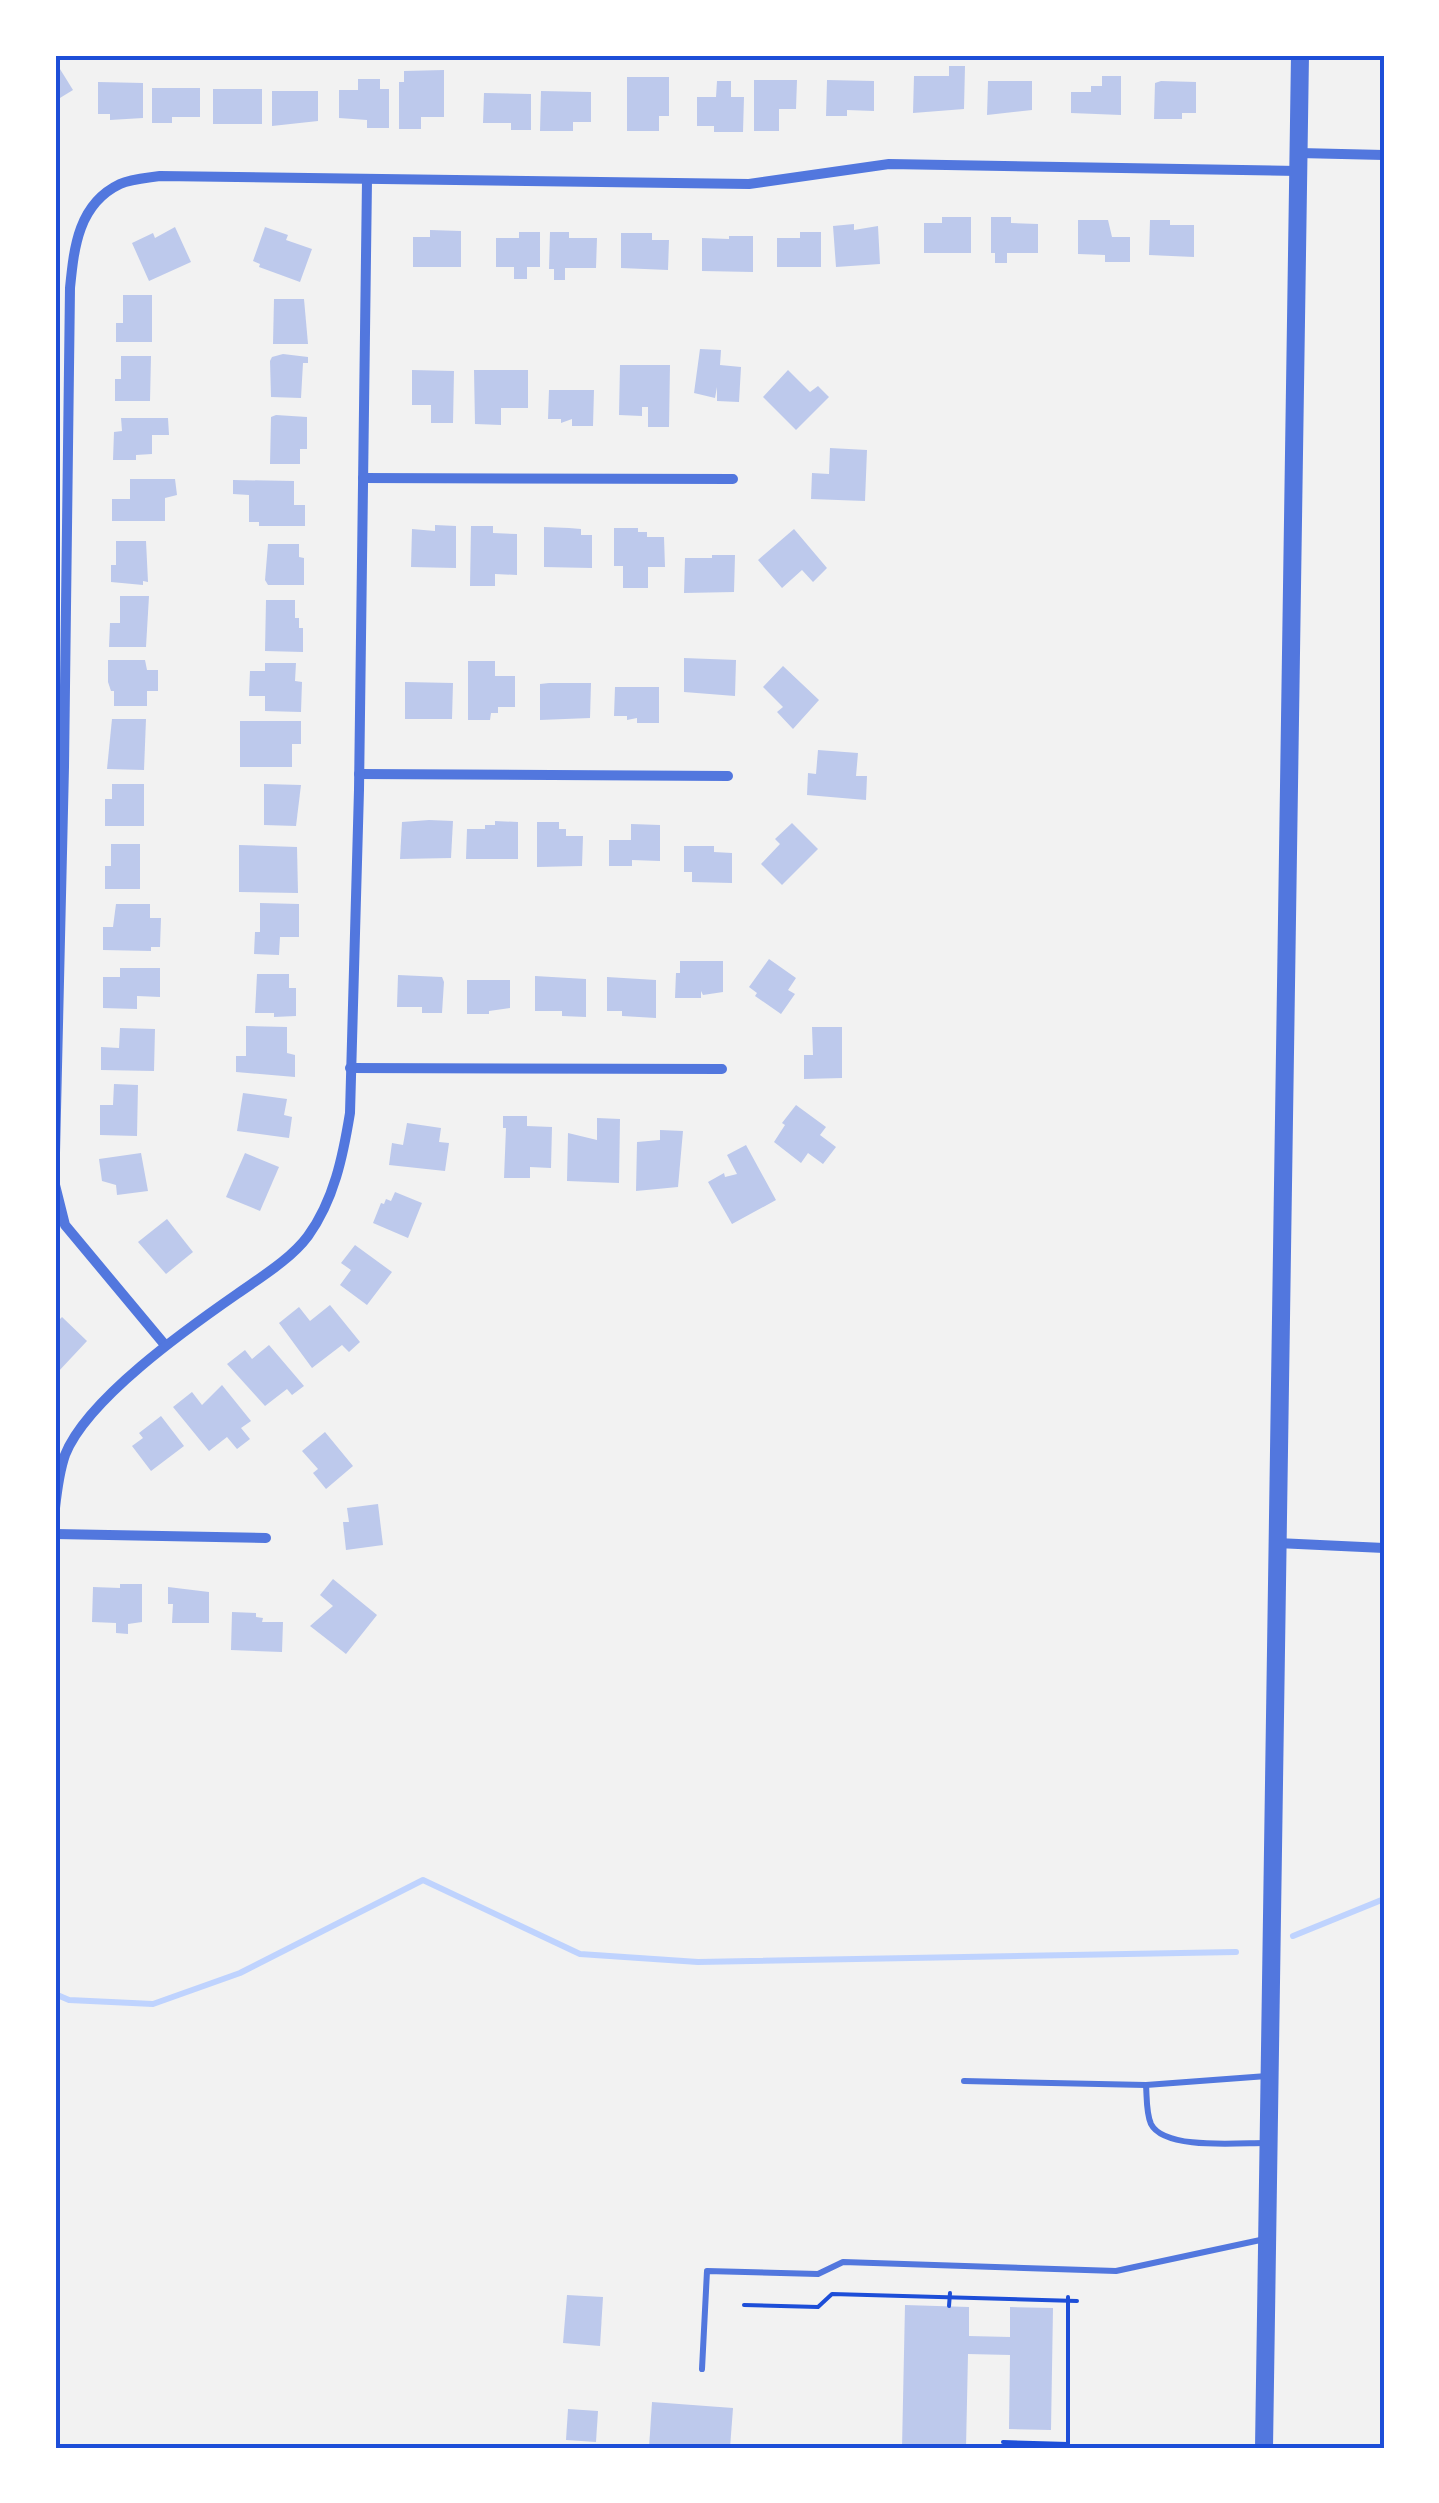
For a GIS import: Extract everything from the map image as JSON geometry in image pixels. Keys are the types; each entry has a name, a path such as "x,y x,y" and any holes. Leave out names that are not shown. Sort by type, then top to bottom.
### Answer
{"street":[{"path":"1264,2448 1300,55"},
{"path":"55,1152 70,288 80,223 102,197 120,184 160,176 749,184 888,164 1298,162 1384,154"},
{"path":"55,1508 66,1452 80,1428 165,1345 273,1268 307,1237 328,1200 344,1156 350,1113 359,774 367,180"},
{"path":"363,478 732,479"},
{"path":"359,774 728,776"},
{"path":"350,1068 722,1069"},
{"path":"55,1185 65,1225 165,1345"},
{"path":"55,1534 266,1538"},
{"path":"1278,1543 1384,1548"}],"lane":[{"path":"964,2081 1146,2085 1268,2076"},
{"path":"1146,2085 1152,2128 1163,2136 1187,2142 1268,2143"},
{"path":"702,2370 707,2271 818,2274 843,2262 1116,2271 1266,2238"}],"path":[{"path":"744,2304 818,2307 832,2294 1077,2301"},
{"path":"949,2295 949,2306"},
{"path":"1002,2442 1068,2444 1069,2299"}],"building":[{"path":"55,61 73,90 55,101"},
{"path":"949,66 965,66 964,109 913,113 914,76 949,76"},
{"path":"444,70 444,117 421,117 421,129 399,129 399,82 404,82 404,71"},
{"path":"1102,76 1121,76 1121,115 1071,113 1071,92 1091,92 1091,86 1102,86"},
{"path":"627,77 669,77 669,116 659,116 659,131 627,131"},
{"path":"358,79 380,79 380,89 389,89 389,128 367,128 367,120 339,118 339,90 358,90"},
{"path":"754,80 797,80 796,109 779,109 779,131 754,131"},
{"path":"827,80 874,81 874,111 847,110 847,116 826,116"},
{"path":"717,81 731,81 731,97 744,97 743,132 714,132 714,126 697,126 697,97 716,97"},
{"path":"988,81 1032,81 1032,110 987,115"},
{"path":"98,82 143,83 143,118 110,120 110,114 98,114"},
{"path":"1196,82 1196,113 1182,113 1182,119 1154,119 1155,83"},
{"path":"152,88 200,88 200,117 172,117 172,123 152,123"},
{"path":"213,89 262,89 262,124 213,124"},
{"path":"272,91 318,91 318,121 272,126"},
{"path":"541,91 591,92 591,122 573,122 573,131 540,131"},
{"path":"484,93 531,94 531,130 511,130 511,123 483,123"},
{"path":"942,217 971,217 971,253 924,253 924,223 942,223"},
{"path":"991,217 1038,224 1038,253 1007,253 1007,263 995,263 995,253 991,253"},
{"path":"1078,220 1108,220 1112,237 1130,237 1130,262 1105,262 1105,255 1078,254"},
{"path":"1150,220 1194,225 1194,257 1149,255"},
{"path":"854,224 854,230 878,226 880,264 836,267 833,226"},
{"path":"175,227 191,262 149,281 132,243 153,233 155,238"},
{"path":"265,227 312,249 300,282 259,267 253,261"},
{"path":"430,230 461,231 461,267 413,267 413,237 430,237"},
{"path":"519,232 540,232 540,267 527,267 527,279 514,279 514,267 496,267 496,238 519,238"},
{"path":"550,232 569,232 569,238 597,238 596,268 565,268 565,280 554,280 554,269 549,269"},
{"path":"800,232 821,232 821,267 777,267 777,238 800,238"},
{"path":"621,233 652,233 652,240 669,240 668,270 621,268"},
{"path":"753,236 753,272 702,271 702,238"},
{"path":"123,295 152,295 152,342 116,342 116,323 123,323"},
{"path":"274,299 304,299 308,344 273,344"},
{"path":"700,349 721,350 720,365 741,367 739,402 717,401 717,387 715,398 694,393"},
{"path":"283,354 308,357 308,363 303,363 301,398 271,397 270,361"},
{"path":"121,356 151,356 150,401 115,401 115,379 121,379"},
{"path":"620,365 670,365 669,427 648,427 648,407 642,407 642,416 619,415"},
{"path":"412,370 454,371 453,423 431,423 431,405 412,405"},
{"path":"474,370 528,370 528,408 501,408 501,425 475,424"},
{"path":"788,370 810,392 818,386 829,397 796,430 763,397"},
{"path":"549,390 594,390 593,426 572,426 572,419 561,423 561,419 548,419"},
{"path":"271,417 307,417 307,449 300,449 300,464 270,464"},
{"path":"121,418 168,418 169,435 152,435 152,454 136,455 136,460 113,460 114,432 122,431"},
{"path":"830,448 867,450 865,501 811,499 812,473 829,474"},
{"path":"130,479 175,479 177,495 165,498 165,521 112,521 112,499 130,499"},
{"path":"233,480 294,481 294,505 305,505 305,526 259,526 259,522 249,522 249,495 233,494"},
{"path":"435,525 456,526 456,568 411,567 412,529 435,531"},
{"path":"471,526 493,526 493,533 517,534 517,575 495,574 495,586 470,586"},
{"path":"544,527 581,529 581,535 592,535 592,568 544,567"},
{"path":"614,528 638,528 638,532 647,532 647,537 664,537 665,567 648,567 648,588 623,588 623,566 614,566"},
{"path":"794,529 827,568 813,582 802,570 782,588 758,560"},
{"path":"116,541 146,541 148,582 111,582"},
{"path":"268,544 299,544 299,557 304,558 304,585 268,585"},
{"path":"735,555 734,592 684,593 685,558"},
{"path":"120,596 149,596 146,647 109,647 110,623 120,623"},
{"path":"266,600 295,600 295,618 299,618 299,628 303,628 303,652 265,651"},
{"path":"684,658 736,660 735,696 684,692"},
{"path":"108,660 145,660 147,670 158,670 158,691 147,691 147,706 114,706"},
{"path":"468,661 495,661 495,676 515,676 515,707 498,707 498,713 491,713 490,720 468,720"},
{"path":"265,663 296,663 295,681 302,682 301,712 265,711 265,696 249,696 250,671 265,671"},
{"path":"783,666 819,700 793,729 777,712 783,707 763,687"},
{"path":"405,682 453,683 452,719 405,719"},
{"path":"591,683 590,718 540,720 540,684"},
{"path":"615,687 659,687 659,723 637,723 637,718 614,716"},
{"path":"112,719 146,719 144,770 107,769"},
{"path":"240,721 301,721 301,744 292,744 292,767 240,767"},
{"path":"818,750 858,753 856,776 867,776 866,800 807,795 808,773 816,774"},
{"path":"112,784 144,784 144,826 105,826 105,799 112,799"},
{"path":"264,784 301,785 296,826 264,825"},
{"path":"453,821 451,858 400,859 402,822"},
{"path":"495,821 518,822 518,859 466,859 467,829 485,829 485,825 495,825"},
{"path":"537,822 559,822 559,829 566,829 566,836 583,836 582,866 537,867"},
{"path":"792,823 818,849 782,885 761,864 780,844 775,839"},
{"path":"631,824 660,825 660,861 632,860 632,866 609,866 609,840 631,840"},
{"path":"111,844 140,844 140,889 105,889 105,866 111,866"},
{"path":"239,845 297,847 298,893 239,892"},
{"path":"684,846 714,846 714,852 732,853 732,883 692,882 692,872 684,872"},
{"path":"260,903 299,904 299,937 280,937 279,955 254,954 255,932 260,932"},
{"path":"116,904 150,904 150,918 161,918 160,947 151,947 151,951 103,950 103,927 113,927"},
{"path":"769,959 796,978 788,990 795,994 781,1014 755,996 757,993 749,987"},
{"path":"680,961 723,961 723,992 703,995 701,991 701,998 675,998"},
{"path":"120,968 160,968 160,997 137,996 137,1009 103,1008 103,977 120,977"},
{"path":"257,974 289,974 289,988 296,988 296,1016 255,1013"},
{"path":"398,975 442,977 442,1013 422,1013 422,1007 397,1007"},
{"path":"535,976 586,979 586,1017 562,1016 562,1011 535,1011"},
{"path":"607,977 656,980 656,1018 607,1011"},
{"path":"467,980 510,980 510,1008 489,1014 467,1014"},
{"path":"246,1026 287,1027 287,1053 295,1055 295,1077 236,1072 236,1056 246,1056"},
{"path":"812,1027 842,1027 842,1078 804,1079 804,1055 813,1055"},
{"path":"120,1028 155,1029 154,1071 101,1070 101,1047 119,1048"},
{"path":"114,1084 138,1085 137,1136 100,1135 100,1105 113,1105"},
{"path":"243,1093 287,1099 284,1115 292,1117 289,1138 237,1131"},
{"path":"796,1105 826,1127 820,1135 836,1147 823,1164 808,1153 801,1163 774,1142"},
{"path":"503,1116 527,1116 527,1126 552,1127 551,1168 530,1167 530,1178 504,1178"},
{"path":"597,1118 620,1119 619,1183 567,1181 568,1133 597,1140"},
{"path":"407,1123 441,1128 439,1142 449,1143 445,1171 389,1165 392,1143 403,1145"},
{"path":"660,1130 683,1131 678,1187 636,1191 637,1142 660,1140"},
{"path":"746,1145 776,1200 732,1224 708,1182 724,1173 725,1177 737,1174 727,1155"},
{"path":"141,1153 148,1191 117,1195 116,1185 102,1181 99,1159"},
{"path":"245,1153 279,1167 260,1211 226,1197"},
{"path":"395,1192 422,1203 408,1238 373,1223 381,1203 391,1201"},
{"path":"167,1219 193,1252 166,1274 138,1242"},
{"path":"355,1245 392,1272 367,1305 340,1285 351,1270 341,1263"},
{"path":"330,1305 360,1342 349,1352 342,1345 312,1368 279,1323 299,1307 310,1321"},
{"path":"62,1317 87,1341 57,1373 55,1324"},
{"path":"269,1345 304,1386 292,1395 287,1389 265,1406 227,1364 245,1350 252,1359"},
{"path":"222,1385 251,1421 241,1428 250,1439 237,1449 227,1437 209,1451 173,1407 192,1392 202,1405"},
{"path":"161,1416 184,1446 151,1471 132,1446 143,1438 139,1433"},
{"path":"325,1432 353,1466 326,1489 313,1473 318,1469 302,1451"},
{"path":"378,1504 383,1545 346,1550 343,1522 349,1522 347,1508"},
{"path":"333,1579 377,1615 346,1654 310,1626 333,1606 320,1595"},
{"path":"120,1584 142,1584 142,1622 128,1624 128,1634 116,1633 116,1623 92,1622 93,1587 120,1588"},
{"path":"168,1587 209,1592 209,1623 172,1623 173,1604 168,1604"},
{"path":"232,1612 256,1613 256,1617 263,1618 262,1622 283,1622 282,1652 231,1650"},
{"path":"567,2295 603,2297 600,2346 563,2343"},
{"path":"905,2305 969,2307 969,2336 1010,2337 1010,2307 1053,2308 1051,2430 1009,2429 1010,2355 968,2354 966,2448 902,2448"},
{"path":"652,2402 733,2408 730,2448 649,2448"},
{"path":"568,2409 598,2411 596,2442 566,2440"}],"waterway":[{"path":"55,1994 69,2000 153,2004 240,1973 423,1880 580,1954 698,1962 1236,1952"},
{"path":"1293,1936 1384,1899"}]}
